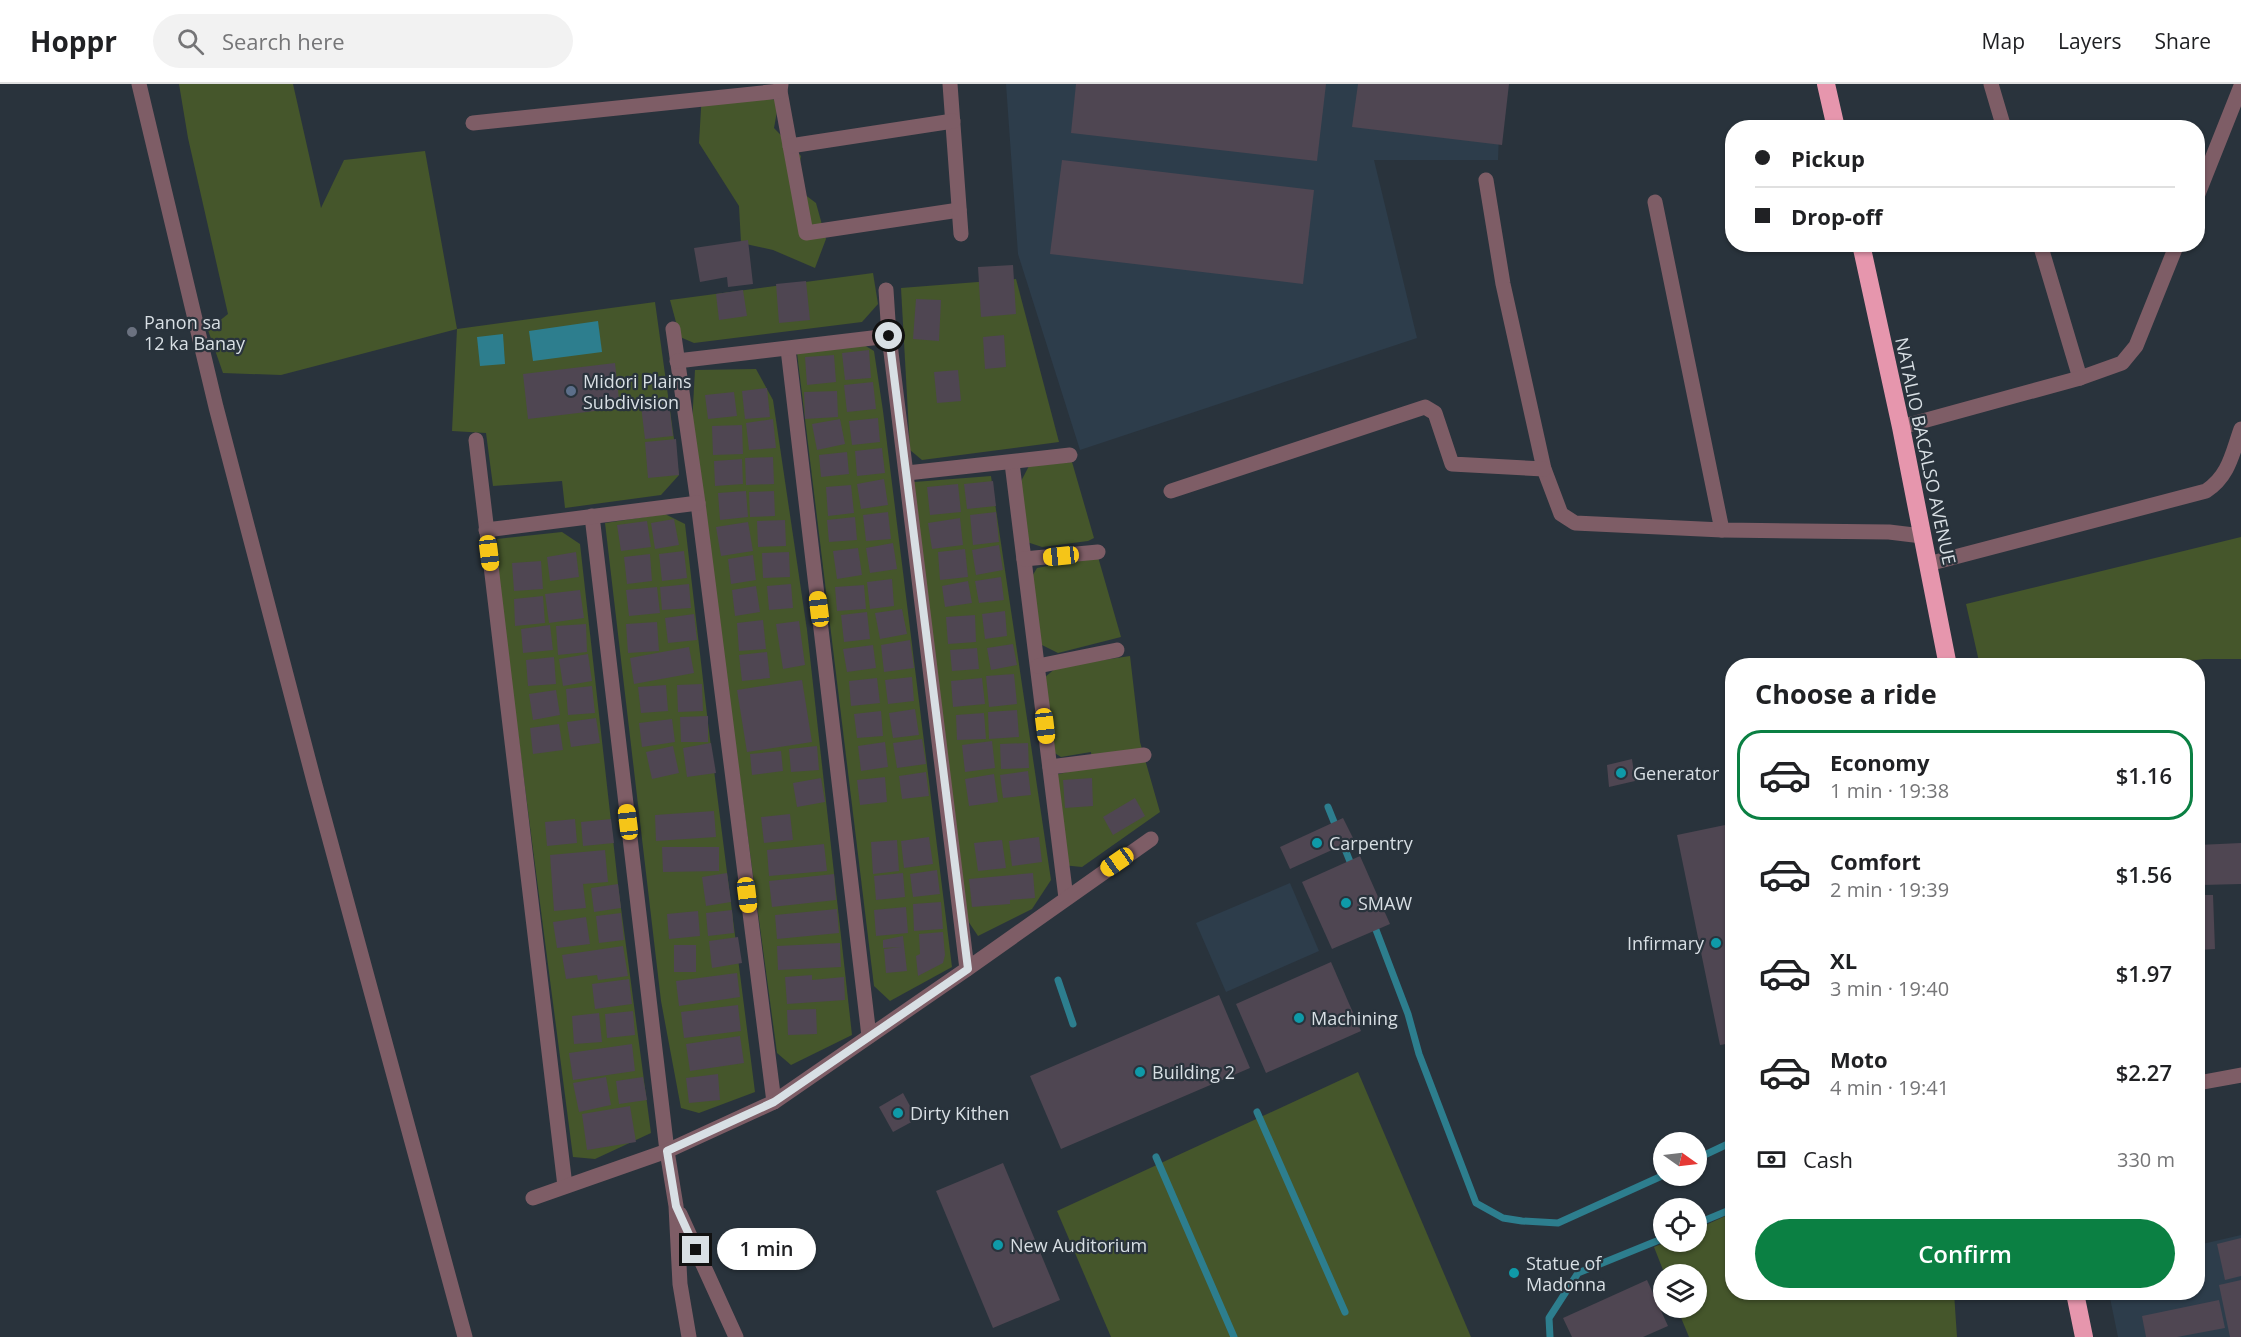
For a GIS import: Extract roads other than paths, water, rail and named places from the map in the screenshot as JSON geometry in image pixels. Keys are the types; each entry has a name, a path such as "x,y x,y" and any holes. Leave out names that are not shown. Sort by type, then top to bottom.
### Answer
{"highway":[{"path":"1826,84 1834,120"},
{"name":"NATALIO BACALSO AVENUE","path":"1863,252 1901,427 1946,658"},
{"path":"2076,1300 2084,1337"}],"street":[{"path":"139,84 216,407 315,785 465,1337"},
{"path":"950,84 961,234"},
{"path":"1991,84 2002,120"},
{"path":"2205,176 2241,86"},
{"path":"473,123 780,88 806,232 959,210"},
{"path":"790,146 953,121"},
{"path":"1486,180 1503,284 1544,470 1561,514 1575,523 1722,530 1889,532 1922,536"},
{"path":"1655,202 1722,530"},
{"path":"2042,252 2080,378"},
{"path":"1901,427 2080,378 2122,363 2136,346 2174,252"},
{"path":"886,290 889,336 968,969"},
{"path":"673,329 698,503 774,1102"},
{"path":"677,361 889,336"},
{"path":"789,349 869,1035"},
{"path":"1171,491 1425,407 1435,413 1452,464 1544,470"},
{"path":"1928,564 2206,491 2217,484 2224,475 2241,429"},
{"path":"476,440 565,1186"},
{"path":"907,473 1070,455"},
{"path":"1012,463 1066,898"},
{"path":"486,530 698,503"},
{"path":"592,516 667,1151 676,1206 680,1284 689,1337"},
{"path":"1024,560 1098,552"},
{"path":"1038,666 1117,650"},
{"path":"1050,767 1144,755"},
{"path":"533,1198 667,1151 774,1102 968,969 1151,839"},
{"path":"2205,1082 2241,1075"},
{"path":"676,1206 736,1337"}],"water":[{"path":"598,321 602,352 533,361 529,331"},
{"path":"503,334 505,364 480,366 477,337"}],"waterway":[{"path":"1328,807 1353,869"},
{"path":"1373,922 1408,1014 1419,1054 1476,1203 1503,1218 1558,1223 1653,1180"},
{"path":"1058,980 1073,1024"},
{"path":"1257,1112 1345,1312"},
{"path":"1707,1154 1725,1145"},
{"path":"1156,1157 1234,1337"},
{"path":"1707,1219 1725,1212"},
{"path":"1550,1337 1549,1318 1578,1273 1653,1242"}],"place":[{"name":"Panon sa 12 ka Banay","path":"132,332"},
{"name":"Midori Plains Subdivision","path":"571,391"},
{"name":"Generator","path":"1621,773"},
{"name":"Carpentry","path":"1317,843"},
{"name":"SMAW","path":"1346,903"},
{"name":"Infirmary","path":"1716,943"},
{"name":"Machining","path":"1299,1018"},
{"name":"Building 2","path":"1140,1072"},
{"name":"Dirty Kithen","path":"898,1113"},
{"name":"New Auditorium","path":"998,1245"},
{"name":"Statue of Madonna","path":"1514,1273"}]}
